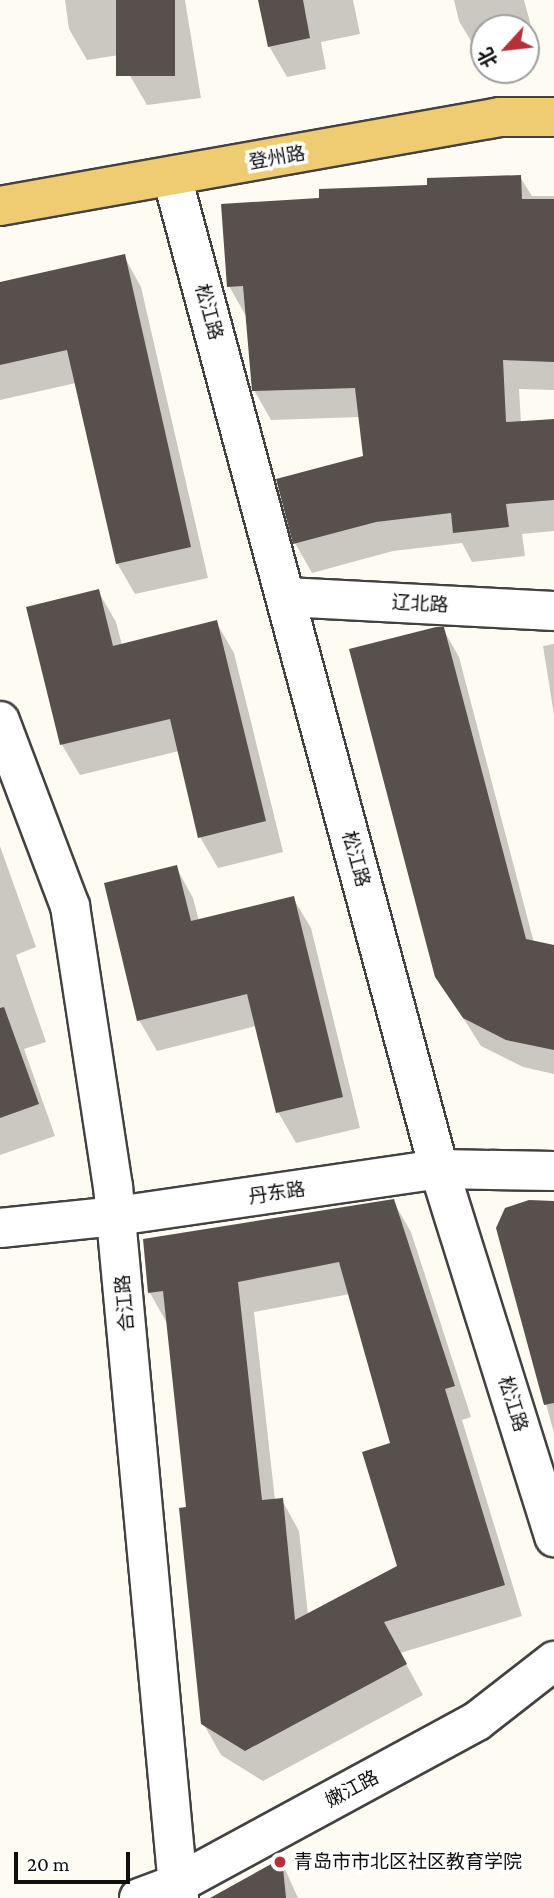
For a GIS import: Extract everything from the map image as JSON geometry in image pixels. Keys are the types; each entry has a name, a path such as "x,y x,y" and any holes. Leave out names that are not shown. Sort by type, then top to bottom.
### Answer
{"main road":[{"name":"登州路","path":"0,206 500,117 554,117"}],"street":[{"name":"松江路","path":"172,177 439,1169 554,1537"},
{"name":"辽北路","path":"286,597 554,611"},
{"name":"合江路","path":"0,721 70,906 117,1216 178,1891"},
{"name":"丹东路","path":"0,1228 117,1216 439,1169 554,1171"},
{"name":"嫩江路","path":"139,1898 178,1891 477,1721 554,1661"}],"building":[{"path":"116,0 175,0 175,76 116,76"},
{"path":"258,0 303,0 310,38 268,47"},
{"path":"521,175 522,199 554,199 554,362 503,360 506,422 554,419 554,500 506,504 509,527 453,533 451,513 376,522 293,544 276,479 363,456 355,388 252,391 243,286 227,287 221,204 319,198 319,189 427,185 427,178"},
{"path":"125,254 191,547 116,564 67,350 0,365 0,282"},
{"path":"99,589 113,646 217,620 266,821 198,838 170,719 60,745 26,607"},
{"path":"444,627 526,939 554,945 554,1050 506,1040 463,1018 435,977 349,649"},
{"path":"177,865 191,921 294,896 343,1097 276,1113 247,994 137,1021 104,883"},
{"path":"4,1007 39,1104 0,1118 0,1008"},
{"path":"394,1199 455,1386 445,1389 505,1585 384,1622 407,1664 245,1751 201,1724 179,1508 186,1507 163,1291 148,1293 143,1239","holes":["339,1262 390,1443 362,1452 397,1566 295,1620 283,1498 262,1500 238,1282"]},
{"path":"529,1200 554,1201 554,1403 544,1405 496,1228 505,1208"},
{"path":"282,1858 286,1898 210,1898"}],"place":[{"name":"青岛市市北区社区教育学院","path":"280,1862"}]}
